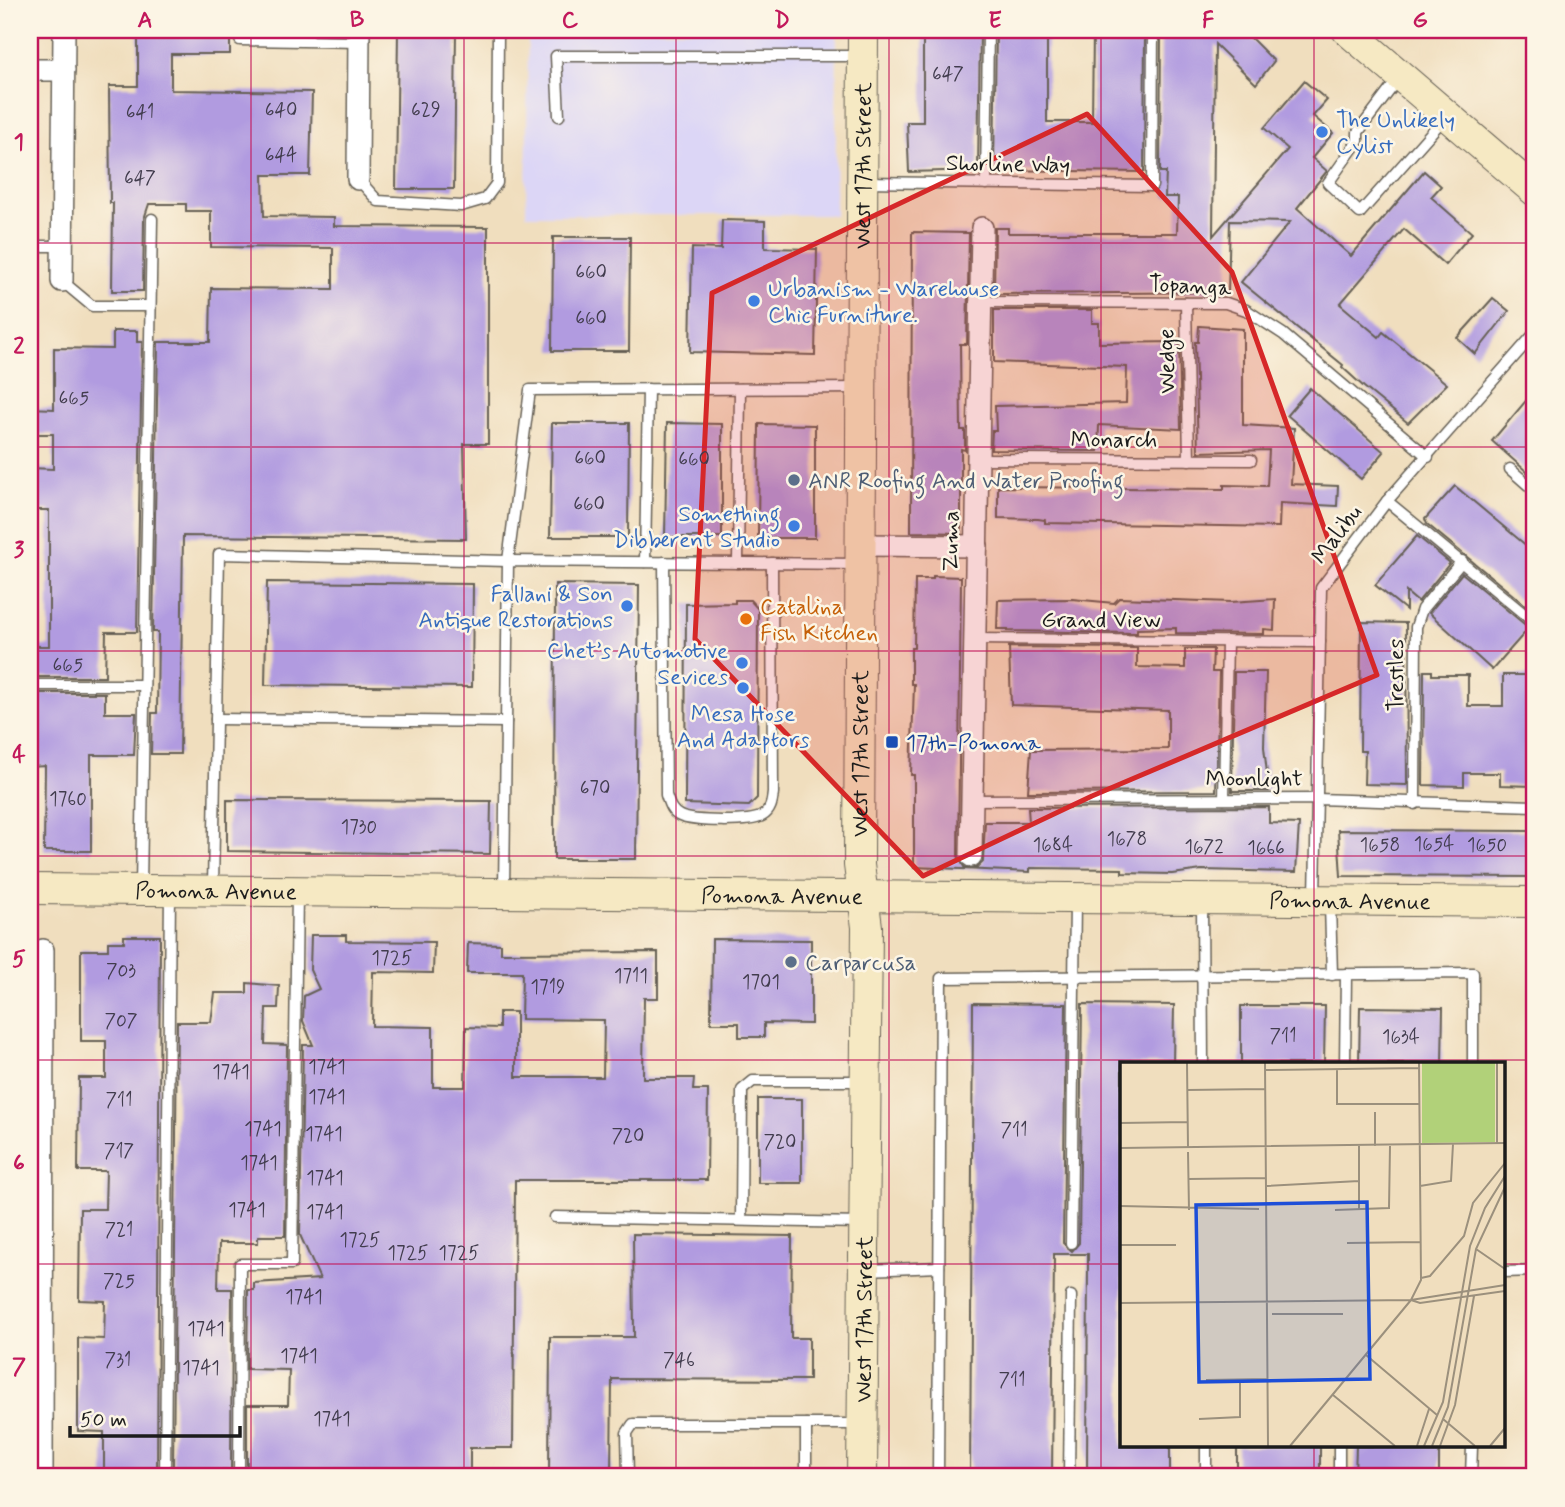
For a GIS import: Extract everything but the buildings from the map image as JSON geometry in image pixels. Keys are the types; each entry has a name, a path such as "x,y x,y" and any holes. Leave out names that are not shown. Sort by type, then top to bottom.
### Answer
{"street":[{"path":"62,281 64,30"},
{"path":"1350,31 1535,191"},
{"path":"358,179 359,36"},
{"name":"West 17th Street","path":"862,43 863,388 859,865 867,927 862,1477"},
{"path":"30,70 64,70"},
{"name":"Zuma","path":"971,856 982,228"},
{"path":"862,554 976,546"},
{"name":"Pomona Avenue","path":"30,889 1535,902"},
{"path":"42,1477 43,950"}],"lane":[{"path":"358,179 378,201 461,206 485,199 497,183 498,30"},
{"path":"986,184 988,30"},
{"name":"Shorline Way","path":"863,182 1152,186 1153,30"},
{"path":"240,40 359,36"},
{"path":"559,116 556,56 862,43"},
{"path":"1401,76 1358,132 1358,141 1328,183 1360,213 1447,115"},
{"path":"152,219 144,685 155,890 164,1477"},
{"path":"30,246 62,246"},
{"path":"62,281 92,306 149,306"},
{"name":"Topanga","path":"981,302 1226,303 1246,310 1283,334 1428,457"},
{"name":"Wedge","path":"1186,303 1189,460"},
{"name":"Malibu","path":"1332,975 1323,900 1317,799 1321,589 1387,501 1535,333"},
{"path":"504,893 508,561 530,390 863,388"},
{"path":"645,562 648,389"},
{"path":"738,562 740,389"},
{"name":"Monarch","path":"978,458 1251,460"},
{"path":"1510,469 1535,491"},
{"path":"1387,501 1535,623"},
{"path":"213,890 219,554 508,561 772,563 862,554"},
{"name":"Trestles","path":"1415,804 1416,627 1422,609 1462,561"},
{"path":"664,562 666,795 670,809 681,817 740,820 763,815 771,807 773,793 772,563"},
{"name":"Grand View","path":"975,639 1320,642"},
{"path":"1224,799 1227,641"},
{"path":"31,685 144,685"},
{"path":"216,719 506,722"},
{"name":"Moonlight","path":"972,800 1317,799 1535,806"},
{"path":"239,1477 240,1264 292,1264 297,891"},
{"path":"1071,1243 1075,898"},
{"path":"1202,899 1203,1062"},
{"path":"939,1477 941,978 1473,973 1473,1062"},
{"path":"1345,1062 1346,975"},
{"path":"740,1220 742,1090 754,1081 866,1082"},
{"path":"555,1217 864,1223"},
{"path":"864,1270 939,1267"},
{"path":"1506,1272 1535,1271"},
{"path":"1069,1477 1070,1296"},
{"path":"628,1477 627,1433 633,1424 863,1424"},
{"path":"806,1424 806,1477"},
{"path":"1206,1448 1206,1477"},
{"path":"1339,1448 1339,1477"},
{"path":"1471,1477 1472,1448"}],"highlighted area":[{"path":"1087,114 1232,272 1377,675 1092,796 923,876 695,639 712,293"}],"shaded area":[{"path":"528,30 837,30 835,215 526,215"}],"place":[{"name":"The Unlikely Cylist","path":"1322,132"},
{"name":"Urbanism - Warehouse Chic Furniture.","path":"754,301"},
{"name":"ANR Roofing And Water Proofing","path":"794,480"},
{"name":"Something Dibberent Studio","path":"794,526"},
{"name":"Fallani & Son Antique Restorations","path":"627,606"},
{"name":"Catalina Fish Kitchen","path":"746,619"},
{"name":"Chet’s Automotive Sevices","path":"742,663"},
{"name":"Mesa Hose And Adaptors","path":"743,688"},
{"name":"17th-Pomona","path":"892,742"},
{"name":"Carparcusa","path":"791,962"}]}
